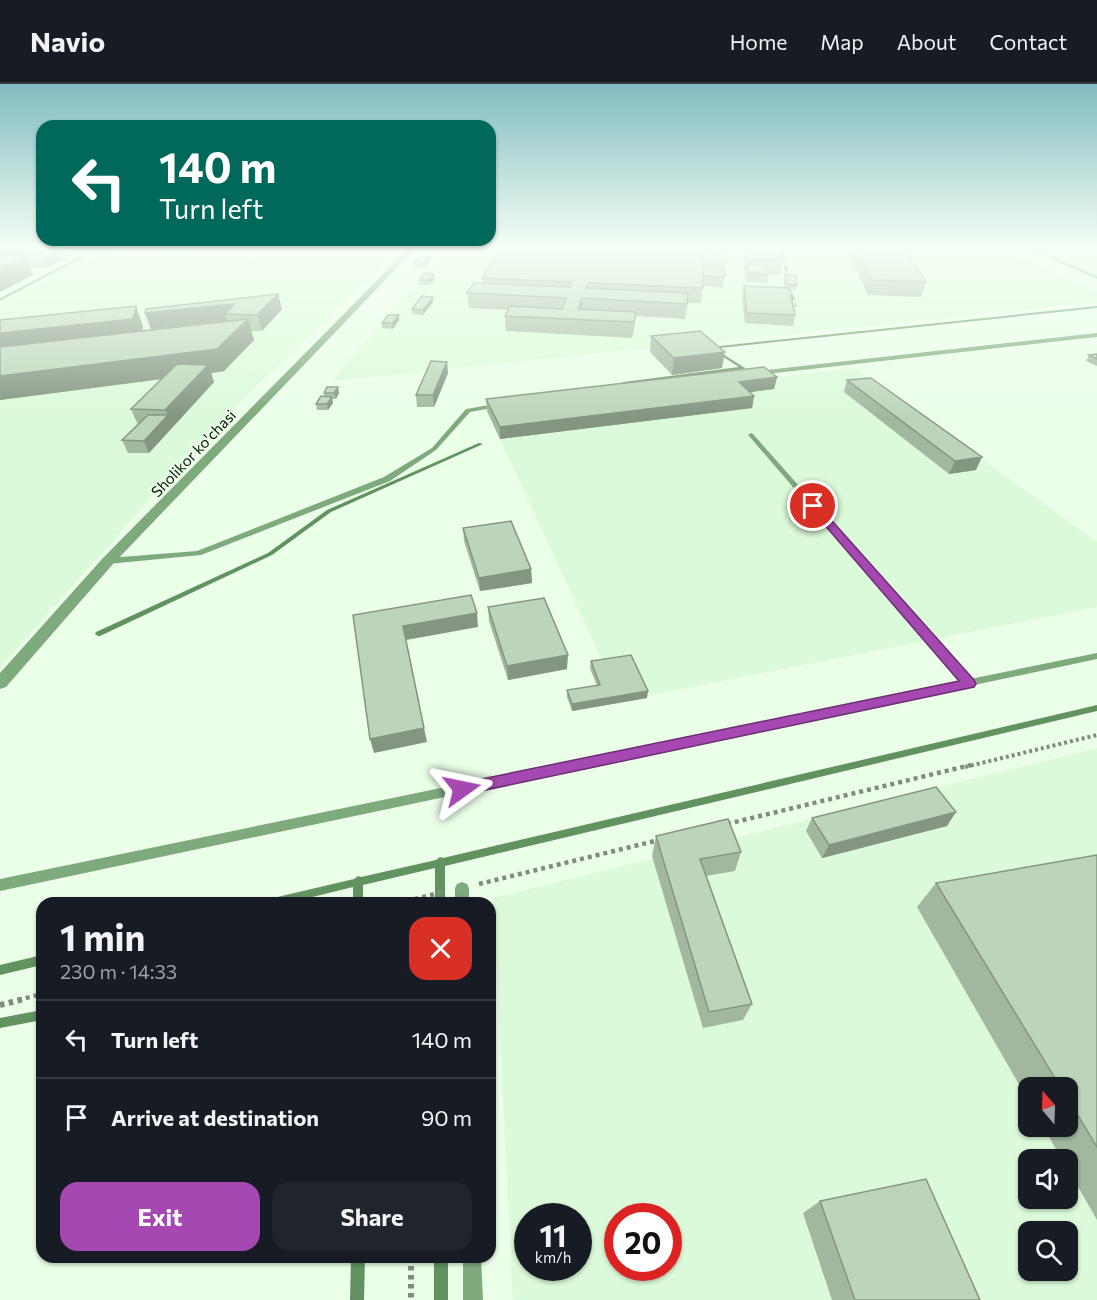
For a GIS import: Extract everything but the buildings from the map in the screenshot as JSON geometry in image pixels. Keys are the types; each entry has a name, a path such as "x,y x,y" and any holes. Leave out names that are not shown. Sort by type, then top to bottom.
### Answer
{"street":[{"name":"Sholikor ko'chasi","path":"0,683 108,561 358,305"}],"lane":[{"path":"751,374 1097,334"},
{"path":"108,561 198,553 387,479 434,448 468,410 513,404"},
{"path":"751,435 969,684"},
{"path":"0,885 1097,656"},
{"path":"462,888 462,897"},
{"path":"472,1263 473,1300"}],"path":[{"path":"716,827 1097,735"},
{"path":"428,897 670,838"},
{"path":"0,1005 36,996"},
{"path":"411,1263 411,1300"}],"shaded area":[{"path":"0,305 340,305 210,431 0,668"},
{"path":"398,305 1070,305 332,381"},
{"path":"855,368 1097,542 1097,607 621,701 487,411"},
{"path":"1097,748 1097,1300 513,1300 496,958 496,897"}],"waterway":[{"path":"711,348 1097,307"},
{"path":"624,383 743,368 718,352"},
{"path":"98,634 270,554 329,511 481,444"},
{"path":"440,863 1097,708"},
{"path":"358,882 440,863"},
{"path":"440,863 440,897"},
{"path":"294,897 358,882"},
{"path":"358,882 358,897"},
{"path":"0,970 36,961"},
{"path":"0,1023 36,1016"},
{"path":"357,1300 358,1263"},
{"path":"441,1263 441,1300"}],"route":[{"path":"462,789 969,684 813,506"}]}
